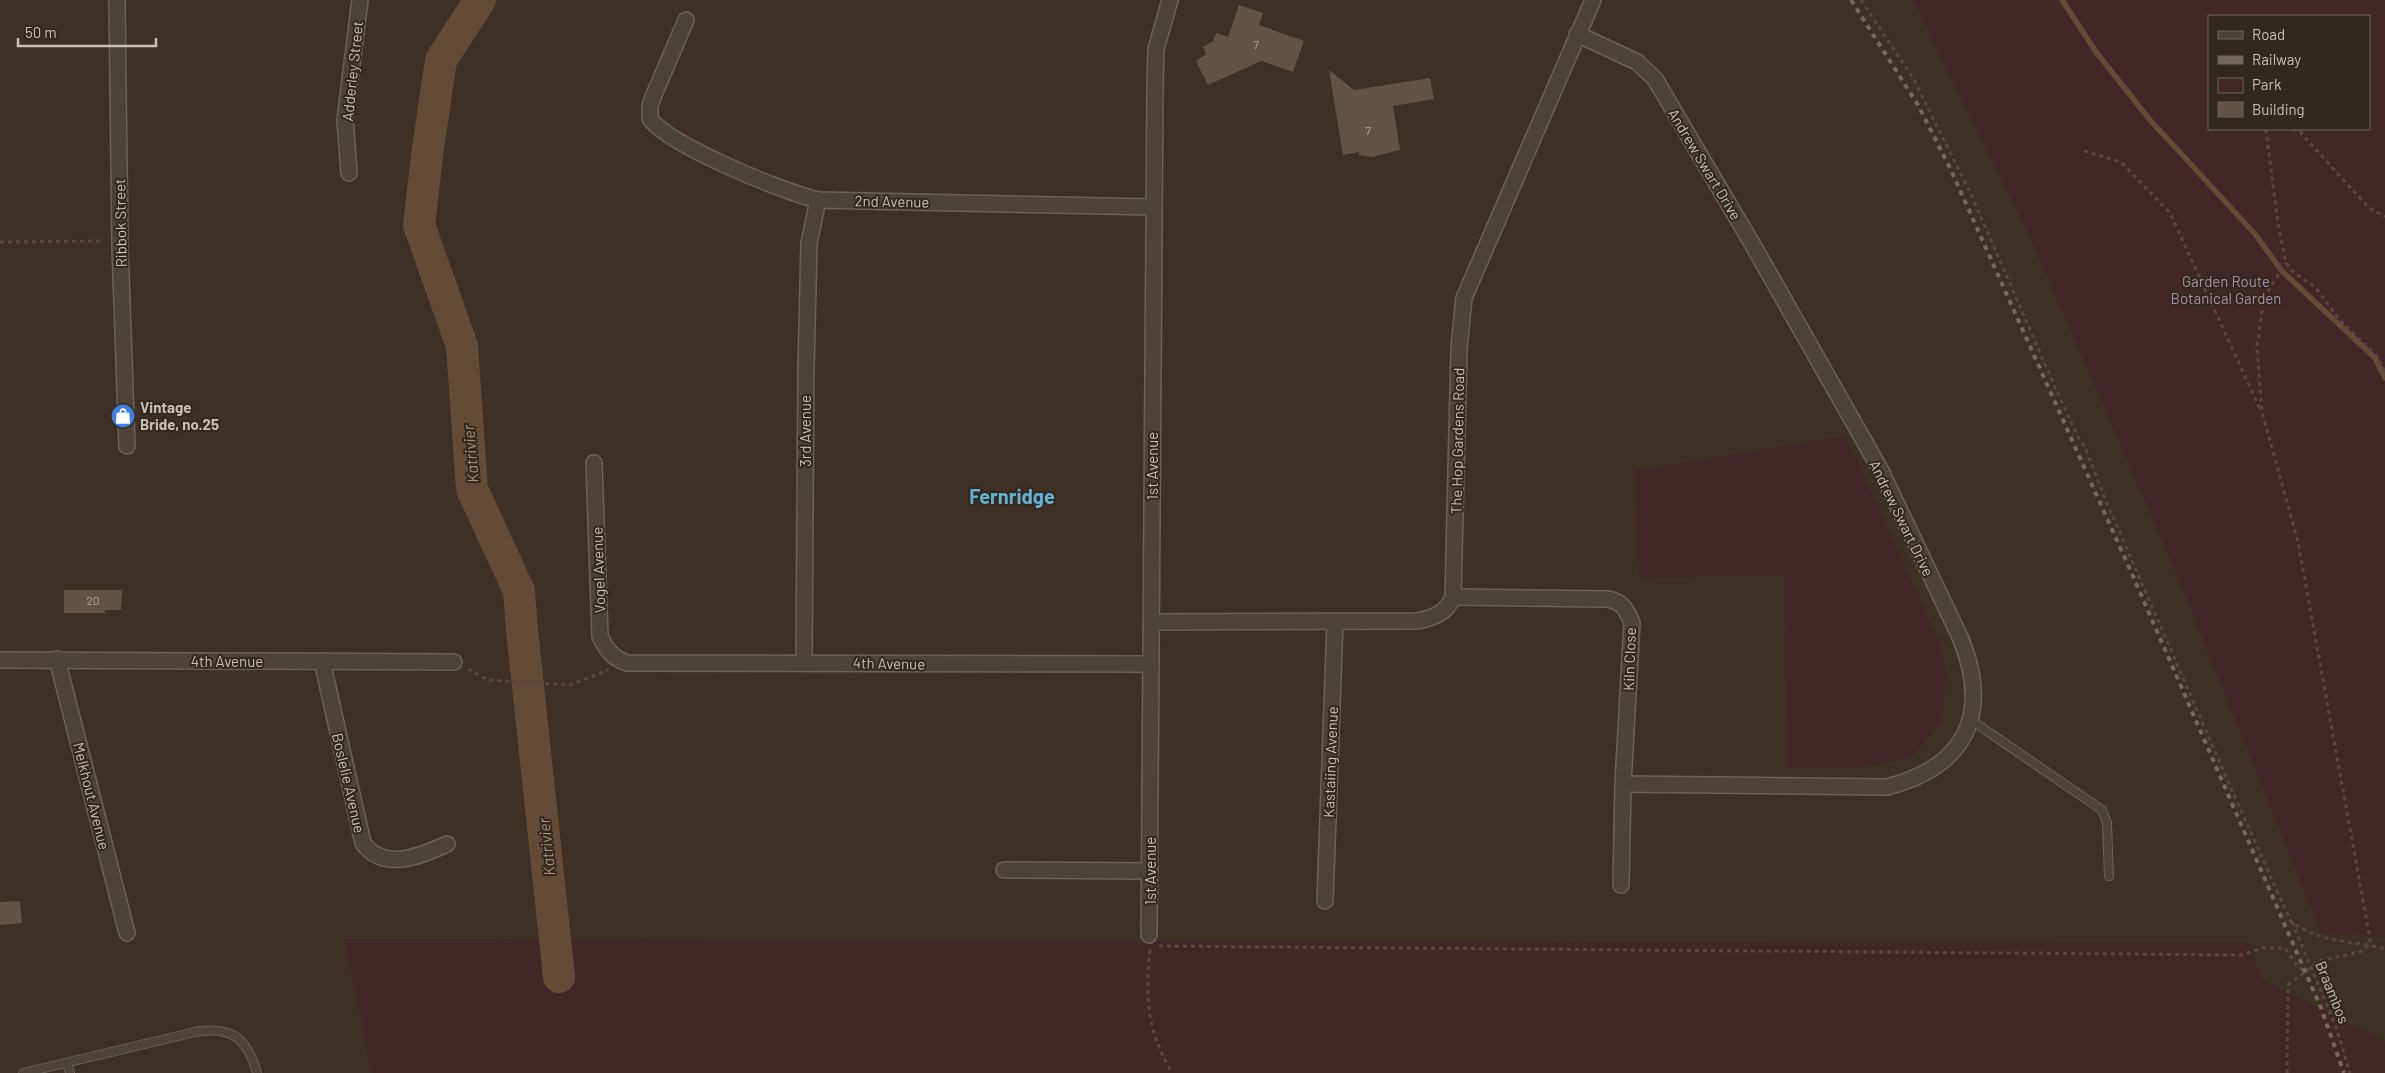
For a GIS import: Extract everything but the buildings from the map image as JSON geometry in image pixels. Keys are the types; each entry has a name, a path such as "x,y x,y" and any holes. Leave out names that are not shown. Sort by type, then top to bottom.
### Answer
{"street":[{"name":"Ribbok Street","path":"117,0 120,240 127,446"},
{"name":"Adderley Street","path":"349,173 345,120 360,0"},
{"name":"1st Avenue","path":"1149,935 1153,207 1156,49 1170,0"},
{"name":"The Hop Gardens Road","path":"1454,597 1459,348 1464,298 1592,0"},
{"name":"2nd Avenue","path":"686,20 653,97 650,106 650,119 676,140 724,164 796,194 818,200 1153,207"},
{"name":"Andrew Swart Drive","path":"1577,34 1637,62 1648,70 1754,247 1880,469 1960,637 1969,659 1974,685 1971,720 1954,750 1930,772 1909,781 1887,787 1623,784"},
{"name":"3rd Avenue","path":"804,662 806,369 810,243 818,200"},
{"name":"Vogel Avenue","path":"594,463 600,636 610,653 617,659 628,663"},
{"path":"1152,622 1335,623 1417,621 1439,614 1450,605 1454,597"},
{"name":"Kiln Close","path":"1454,597 1607,599 1616,600 1622,605 1632,623 1623,784 1622,885"},
{"name":"Kastaiing Avenue","path":"1325,901 1335,623"},
{"name":"4th Avenue","path":"0,660 454,662"},
{"name":"Melkhout Avenue","path":"57,660 127,933"},
{"name":"Boslelie Avenue","path":"322,661 363,843 372,853 381,857 404,860 447,844"},
{"name":"4th Avenue","path":"628,663 1150,664"},
{"path":"1004,870 1150,871"}],"lane":[{"path":"1971,720 2102,810 2107,823 2109,876"},
{"path":"23,1073 195,1032 216,1029 231,1033 239,1039 253,1060 257,1073"},
{"path":"67,1063 70,1073"}],"path":[{"name":"Braambos","path":"1861,0 1913,78 1970,192 2078,438 2085,447 2103,494 2310,966 2336,1027 2350,1073"},
{"path":"2266,130 2278,224 2286,263 2293,272 2315,287 2340,320 2377,356 2385,372"},
{"path":"2295,130 2300,132 2369,208 2385,216"},
{"path":"2084,152 2120,162 2170,213 2262,412 2298,542 2370,945"},
{"path":"0,242 120,240"},
{"path":"2262,412 2257,347 2264,297 2286,263"},
{"path":"454,662 488,680 570,685 628,663"},
{"path":"2291,922 2308,933 2339,941 2385,948"},
{"path":"2287,1073 2288,985 2310,966 2319,961 2360,952 2370,945"},
{"path":"1172,1073 1160,1052 1150,1024 1147,1007 1150,946 2231,955 2241,955 2263,948 2284,948 2298,967 2305,971"}],"green space":[{"name":"Garden Route Botanical Garden","path":"1913,0 2385,0 2385,937 2321,933 2177,574 2027,230"},
{"path":"1846,436 1939,642 1946,676 1941,722 1912,757 1863,767 1787,767 1784,574 1640,578 1634,471"},
{"path":"344,939 2249,943 2261,979 2384,1042 2385,1040 2385,1073 372,1073"}],"waterway":[{"name":"Katrivier","path":"480,0 441,60 419,225 462,346 472,489 519,591 559,977"},
{"path":"2062,0 2096,52 2150,120 2255,234 2282,271 2375,358 2385,378"}],"railway":[{"path":"1851,0 1918,105 1951,170 2136,583 2321,1008 2344,1073"}],"place":[{"name":"Vintage Bride, no.25","path":"123,416"}],"district":[{"name":"Fernridge","path":"1012,496"}]}
